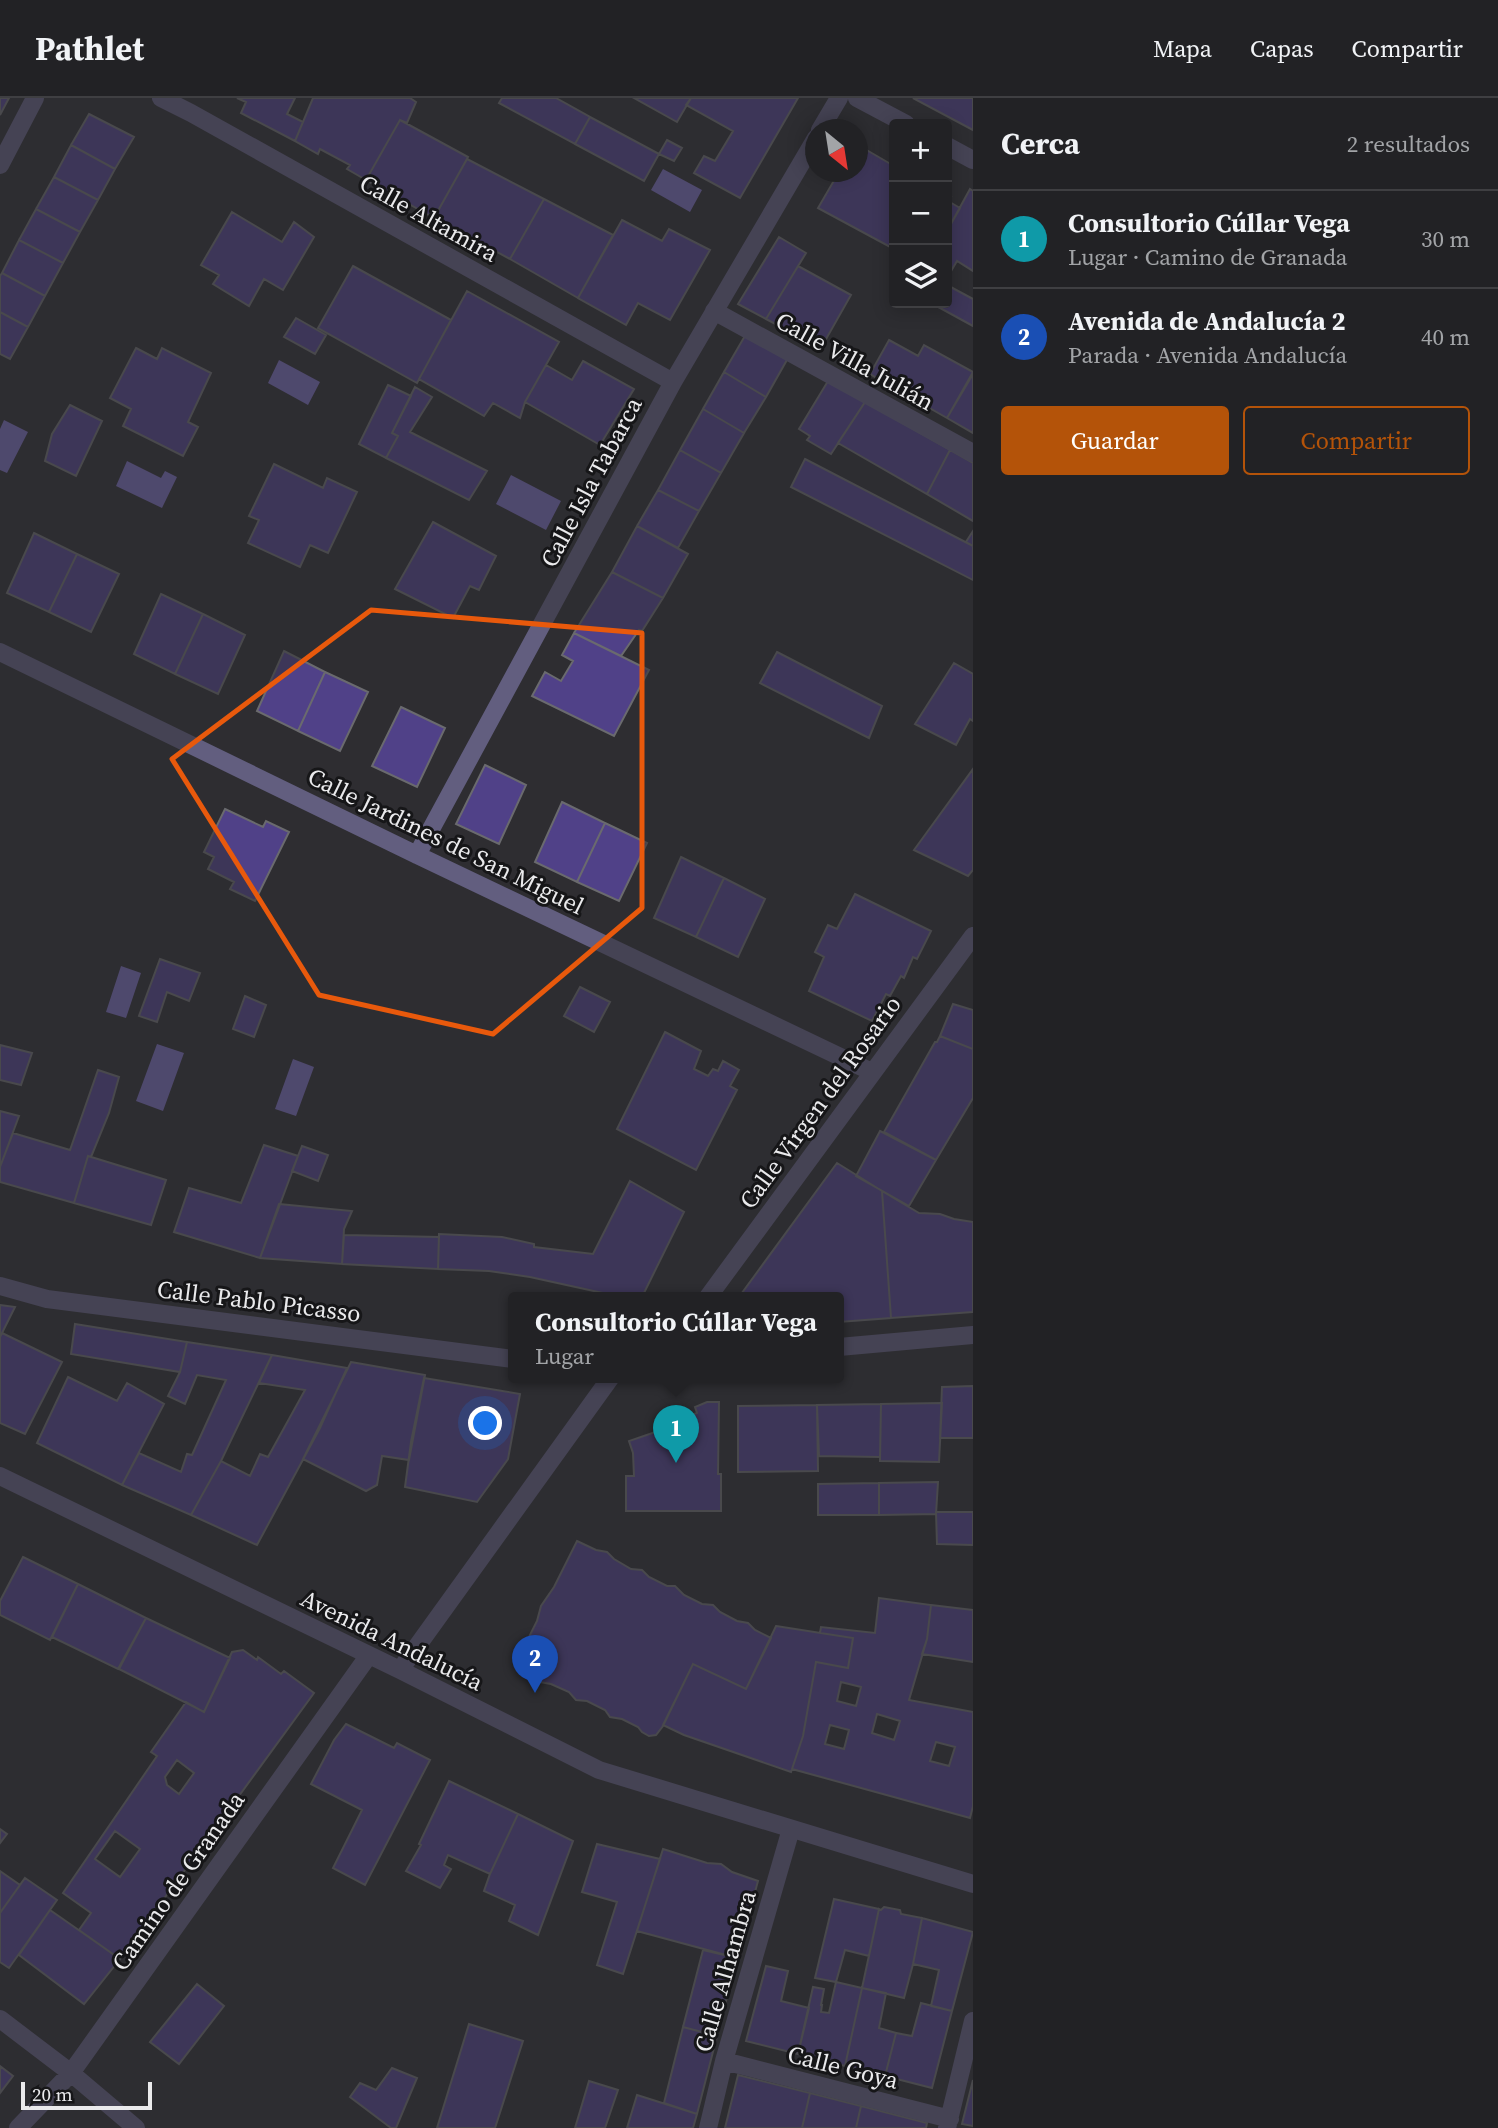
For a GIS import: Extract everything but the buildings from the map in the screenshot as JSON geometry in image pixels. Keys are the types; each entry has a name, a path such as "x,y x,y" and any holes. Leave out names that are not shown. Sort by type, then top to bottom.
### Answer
{"street":[{"path":"0,165 35,98"},
{"name":"Calle Altamira","path":"161,98 194,105 673,382"},
{"path":"827,119 839,98"},
{"path":"858,98 897,119"},
{"path":"952,149 973,160"},
{"name":"Calle Isla Tabarca","path":"417,855 673,382 805,157"},
{"name":"Calle Villa Julián","path":"714,312 973,453"},
{"name":"Calle Jardines de San Miguel","path":"0,652 872,1072"},
{"name":"Calle Virgen del Rosario","path":"712,1292 973,936"},
{"name":"Calle Pablo Picasso","path":"0,1286 47,1299 508,1358"},
{"path":"844,1347 973,1335"},
{"path":"400,1670 607,1383"},
{"name":"Avenida Andalucía","path":"0,1476 400,1670 598,1770 973,1884"},
{"name":"Camino de Granada","path":"18,2128 71,2073 369,1655"},
{"name":"Calle Alhambra","path":"708,2128 724,2062 791,1829"},
{"path":"0,2019 71,2073 136,2128"},
{"path":"948,2124 973,2021"},
{"name":"Calle Goya","path":"724,2062 948,2124"}],"highlighted area":[{"path":"371,610 642,633 642,908 493,1034 319,995 172,759"}],"shaded area":[{"path":"663,169 702,190 690,212 651,190"},
{"path":"279,360 320,382 308,405 268,383"},
{"path":"4,420 28,432 7,473 0,470 0,429"},
{"path":"127,461 161,478 165,471 177,477 162,508 116,486"},
{"path":"511,475 561,501 546,530 496,504"},
{"path":"121,966 141,973 126,1018 106,1012"},
{"path":"157,1044 184,1053 163,1111 136,1101"},
{"path":"293,1059 314,1067 296,1116 275,1109"}],"place":[{"name":"Consultorio Cúllar Vega","path":"676,1463"},
{"name":"Avenida de Andalucía 2","path":"535,1693"}]}
